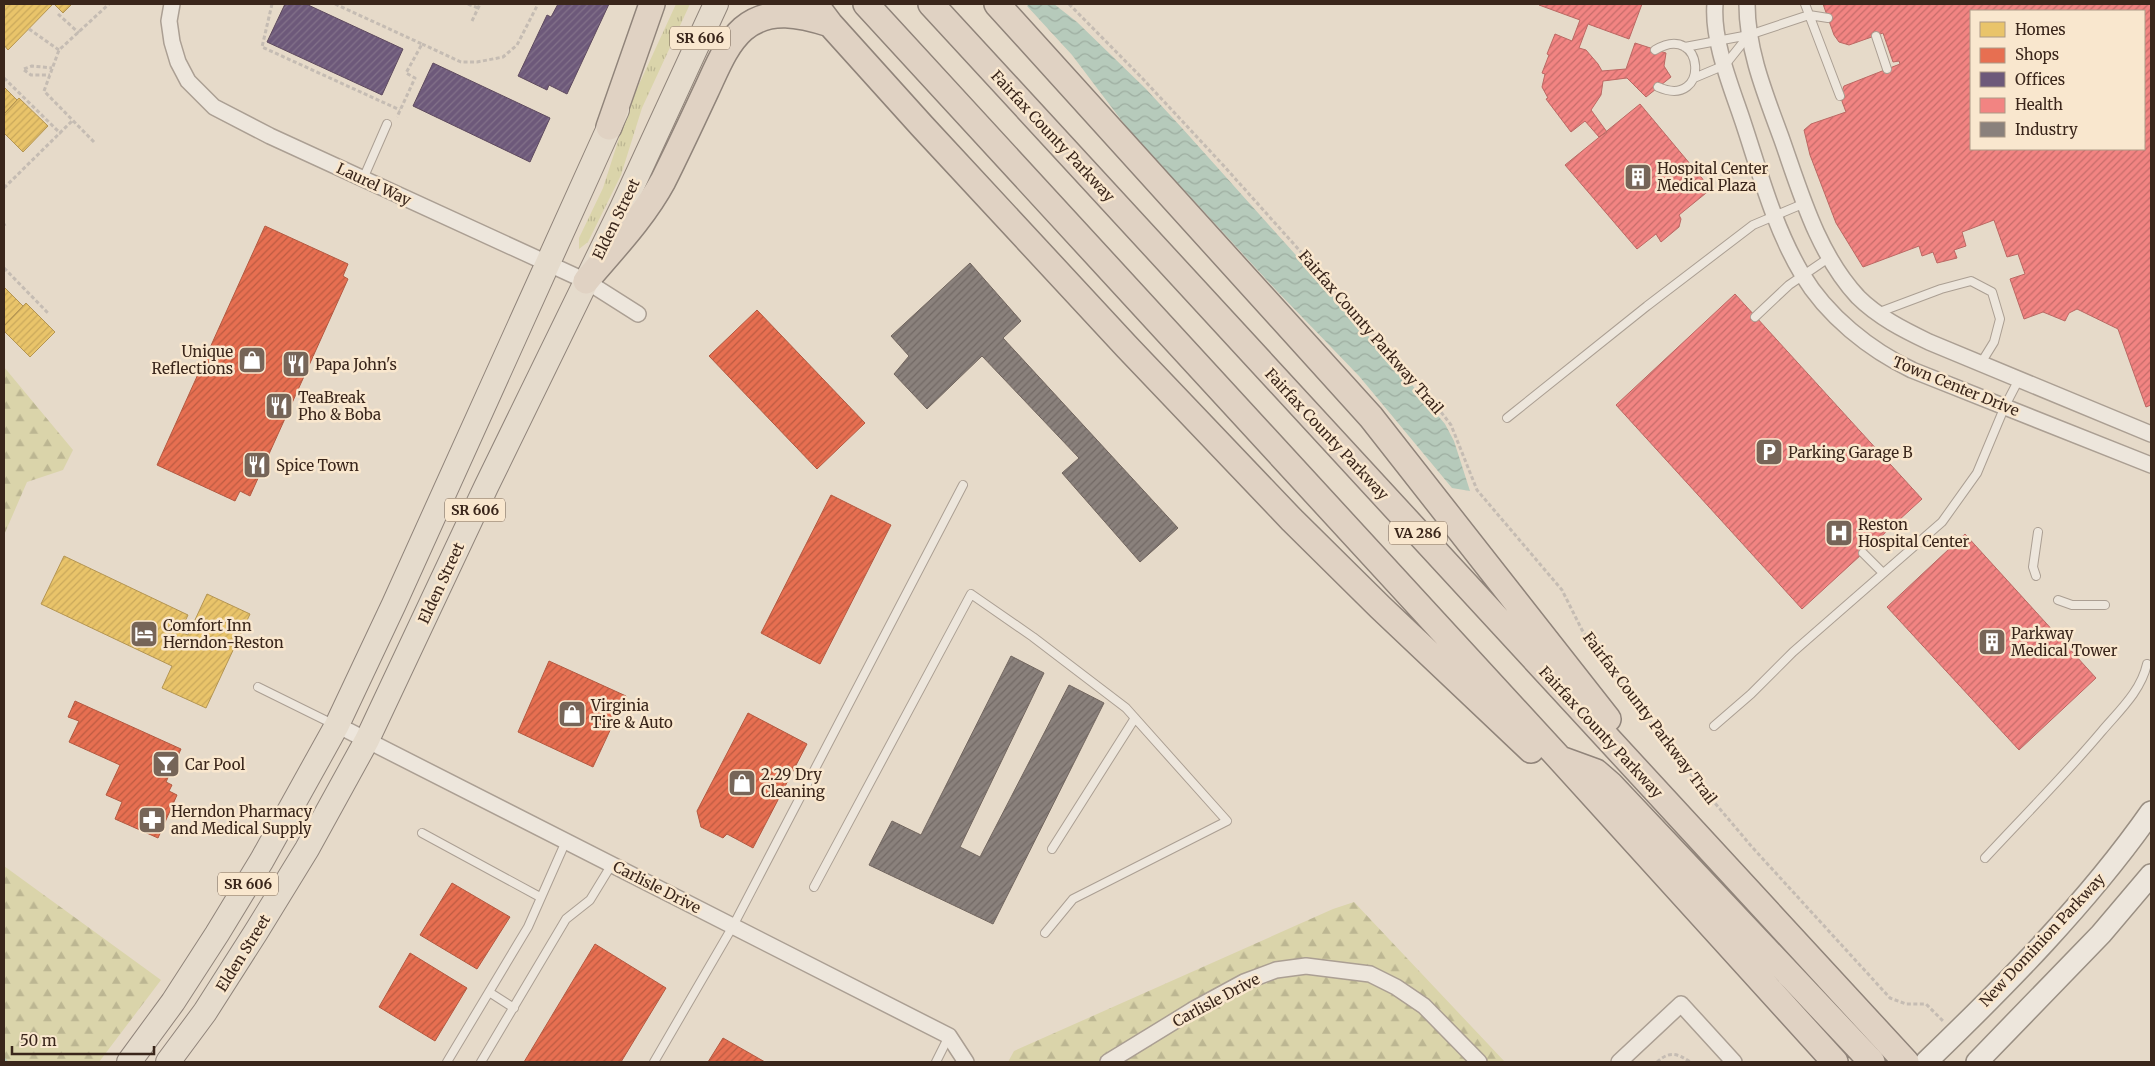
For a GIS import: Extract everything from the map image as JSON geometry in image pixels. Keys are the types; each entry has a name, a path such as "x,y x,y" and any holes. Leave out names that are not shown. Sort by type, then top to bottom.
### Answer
{"highway":[{"path":"609,127 652,4"},
{"path":"815,4 830,24 1127,347 1292,520 1380,607 1679,892"},
{"name":"Fairfax County Parkway","path":"931,4 1906,1062"},
{"path":"997,4 1371,417 1719,861"},
{"name":"VA 286","path":"868,6 1561,760 1835,1062"},
{"path":"586,281 636,222 661,183 723,56 743,29 771,15 804,16 830,24"},
{"path":"1561,760 1596,772 1611,785 1872,1062"}],"main road":[{"name":"SR 606","path":"129,1062 173,1002 217,934 262,860 337,726 666,4"},
{"name":"Elden Street","path":"168,1062 205,1012 272,907 307,849 367,740 716,4"},
{"name":"New Dominion Parkway","path":"1926,1062 2055,930 2129,844 2151,812"},
{"path":"1978,1062 2094,941 2151,875"}],"street":[{"name":"Laurel Way","path":"172,4 169,21 178,62 188,81 214,107 231,117 363,179 586,281 638,314"},
{"name":"Town Center Drive","path":"1715,4 1714,18 1718,40 1774,216 1802,275 1844,325 1869,346 1912,370 2151,465"},
{"name":"Town Center Drive","path":"1747,4 1749,35 1758,72 1805,203 1816,232 1840,275 1858,297 1876,313 1903,330 2018,381 2151,434"},
{"name":"Carlisle Drive","path":"337,726 949,1036 966,1062"},
{"name":"Carlisle Drive","path":"1108,1062 1196,1008 1244,982 1276,970 1306,966 1337,968 1370,974 1396,987 1424,1006 1479,1062"},
{"path":"1619,1062 1681,1004 1734,1062"}],"lane":[{"path":"1805,4 1840,96"},
{"path":"1686,47 1749,35 1809,16 1828,18"},
{"path":"1658,87 1674,92 1682,90 1694,78 1725,65 1749,35"},
{"path":"1876,36 1887,69"},
{"path":"1655,50 1668,44 1686,47 1696,60 1697,69 1694,78"},
{"path":"363,179 387,124"},
{"path":"1507,418 1753,226 1805,203"},
{"path":"1755,317 1802,275 1830,256"},
{"path":"1876,313 1942,289 1971,281 1992,292 2000,319 1994,342 1981,364"},
{"path":"1714,726 1751,694 1793,652 1942,522 1972,482 2004,406 2018,381"},
{"path":"654,1062 733,926 963,485"},
{"path":"2036,576 2033,567 2038,532"},
{"path":"1863,553 1883,573"},
{"path":"814,887 971,594 1033,637 1126,708 1227,820 1073,899 1045,934"},
{"path":"2058,600 2072,605 2106,605"},
{"path":"1985,858 2081,755 2126,703 2144,676 2146,664"},
{"path":"258,687 337,726"},
{"path":"1052,849 1135,718"},
{"path":"422,833 540,897"},
{"path":"447,1062 528,927 566,841"},
{"path":"481,1062 566,919 590,900 612,864"},
{"path":"489,992 514,1008"},
{"path":"936,1062 949,1036"}],"path":[{"path":"94,142 44,91 59,50 109,4"},
{"path":"272,4 262,47 400,110"},
{"path":"335,4 461,62 478,62 503,56 517,45 538,4"},
{"path":"468,4 478,8"},
{"path":"472,21 480,4"},
{"name":"Fairfax County Parkway Trail","path":"1069,4 1217,158 1421,386 1451,425 1477,490 1562,590 1582,630 1682,764 1752,847 1890,998 1906,1004 1926,1004 1933,1010"},
{"path":"58,14 79,33"},
{"path":"29,29 59,50"},
{"path":"396,118 414,78 406,73 422,44"},
{"path":"50,75 31,75 24,69 32,66 52,68"},
{"path":"4,78 60,134"},
{"path":"4,188 73,120"},
{"path":"4,268 48,313"},
{"path":"1657,1062 1664,1055 1671,1054 1690,1062"}],"green space":[{"path":"676,4 690,4 642,108 621,175 588,242 579,249 579,238 603,188 630,104"},
{"path":"4,367 73,450 63,470 27,482 4,535"},
{"path":"4,866 161,980 99,1062 4,1062"},
{"path":"1354,902 1505,1062 1008,1062 1014,1051 1333,909"}],"water":[{"path":"1029,4 1054,4 1077,22 1146,89 1182,128 1445,424 1454,441 1470,491 1452,488 1359,376 1276,290 1128,129 1072,55 1027,6"}],"building: Homes":[{"path":"4,4 53,4 8,50 4,45"},
{"path":"54,4 72,4 63,13"},
{"path":"4,87 17,100 4,114"},
{"path":"19,98 48,126 23,152 4,133 4,114"},
{"path":"4,287 23,306 4,326"},
{"path":"26,303 55,332 30,357 4,331 4,326"},
{"name":"Comfort Inn Herndon-Reston","path":"64,556 188,615 180,632 188,635 207,594 250,614 206,708 162,688 172,666 41,604"}],"building: Shops":[{"path":"265,226 348,264 343,276 348,279 250,496 240,491 235,501 157,465"},
{"path":"757,310 865,423 817,469 709,356"},
{"path":"831,495 891,525 820,664 761,633"},
{"name":"Virginia Tire & Auto","path":"549,661 626,696 593,767 518,732"},
{"path":"75,701 181,749 166,782 172,785 169,791 177,795 158,838 115,819 122,802 106,795 120,765 69,742 79,721 68,717"},
{"path":"748,713 807,744 753,848 727,834 723,838 701,827 697,811"},
{"path":"452,883 510,917 477,969 420,935"},
{"path":"595,944 666,988 621,1062 524,1062"},
{"path":"410,953 467,988 435,1041 379,1007"},
{"path":"723,1038 765,1062 708,1062"}],"building: Offices":[{"path":"285,4 306,4 403,49 382,95 267,42"},
{"path":"558,4 609,4 567,94 549,85 547,90 518,76 547,15 551,17"},
{"path":"433,63 550,118 530,162 413,106"}],"building: Health":[{"path":"1539,4 1642,4 1629,39 1588,24 1579,48 1586,50 1602,71 1626,69 1635,43 1666,53 1664,66 1671,77 1646,97 1627,78 1603,81 1601,95 1591,110 1607,132 1599,137 1585,121 1571,132 1546,99 1548,98 1542,87 1545,74 1542,73 1555,34 1572,41 1580,20"},
{"path":"1823,4 2151,4 2151,405 2146,407 2118,329 2077,309 2069,313 2065,321 2043,312 2024,319 2010,279 2025,274 2018,254 2007,257 1994,220 1962,232 1966,246 1954,250 1957,258 1937,263 1933,252 1922,256 1919,246 1863,267 1836,223 1810,155 1804,130 1811,124 1846,112 1840,96 1844,86 1900,64 1899,61 1893,62 1883,33 1849,45 1839,42 1834,35"},
{"name":"Hospital Center Medical Plaza","path":"1640,104 1711,189 1679,215 1681,219 1679,227 1661,242 1656,234 1637,249 1565,165"},
{"name":"Parking Garage B","path":"1735,294 1922,499 1802,609 1616,405"},
{"name":"Parkway Medical Tower","path":"1965,534 2096,678 2019,750 1887,607"}],"building: Industry":[{"path":"970,263 1021,321 1003,338 1178,528 1140,562 1062,473 1079,458 982,356 927,409 894,374 909,356 891,336"},
{"path":"1011,656 1044,673 960,847 980,857 1069,685 1104,703 993,924 869,865 892,821 921,835"}],"place":[{"name":"Hospital Center Medical Plaza","path":"1638,177"},
{"name":"Unique Reflections","path":"252,360"},
{"name":"Papa John's","path":"296,364"},
{"name":"TeaBreak Pho & Boba","path":"279,406"},
{"name":"Parking Garage B","path":"1769,452"},
{"name":"Spice Town","path":"257,465"},
{"name":"Reston Hospital Center","path":"1839,533"},
{"name":"Comfort Inn Herndon-Reston","path":"144,634"},
{"name":"Parkway Medical Tower","path":"1992,642"},
{"name":"Virginia Tire & Auto","path":"572,714"},
{"name":"Car Pool","path":"166,764"},
{"name":"2.29 Dry Cleaning","path":"742,783"},
{"name":"Herndon Pharmacy and Medical Supply","path":"152,820"}]}
